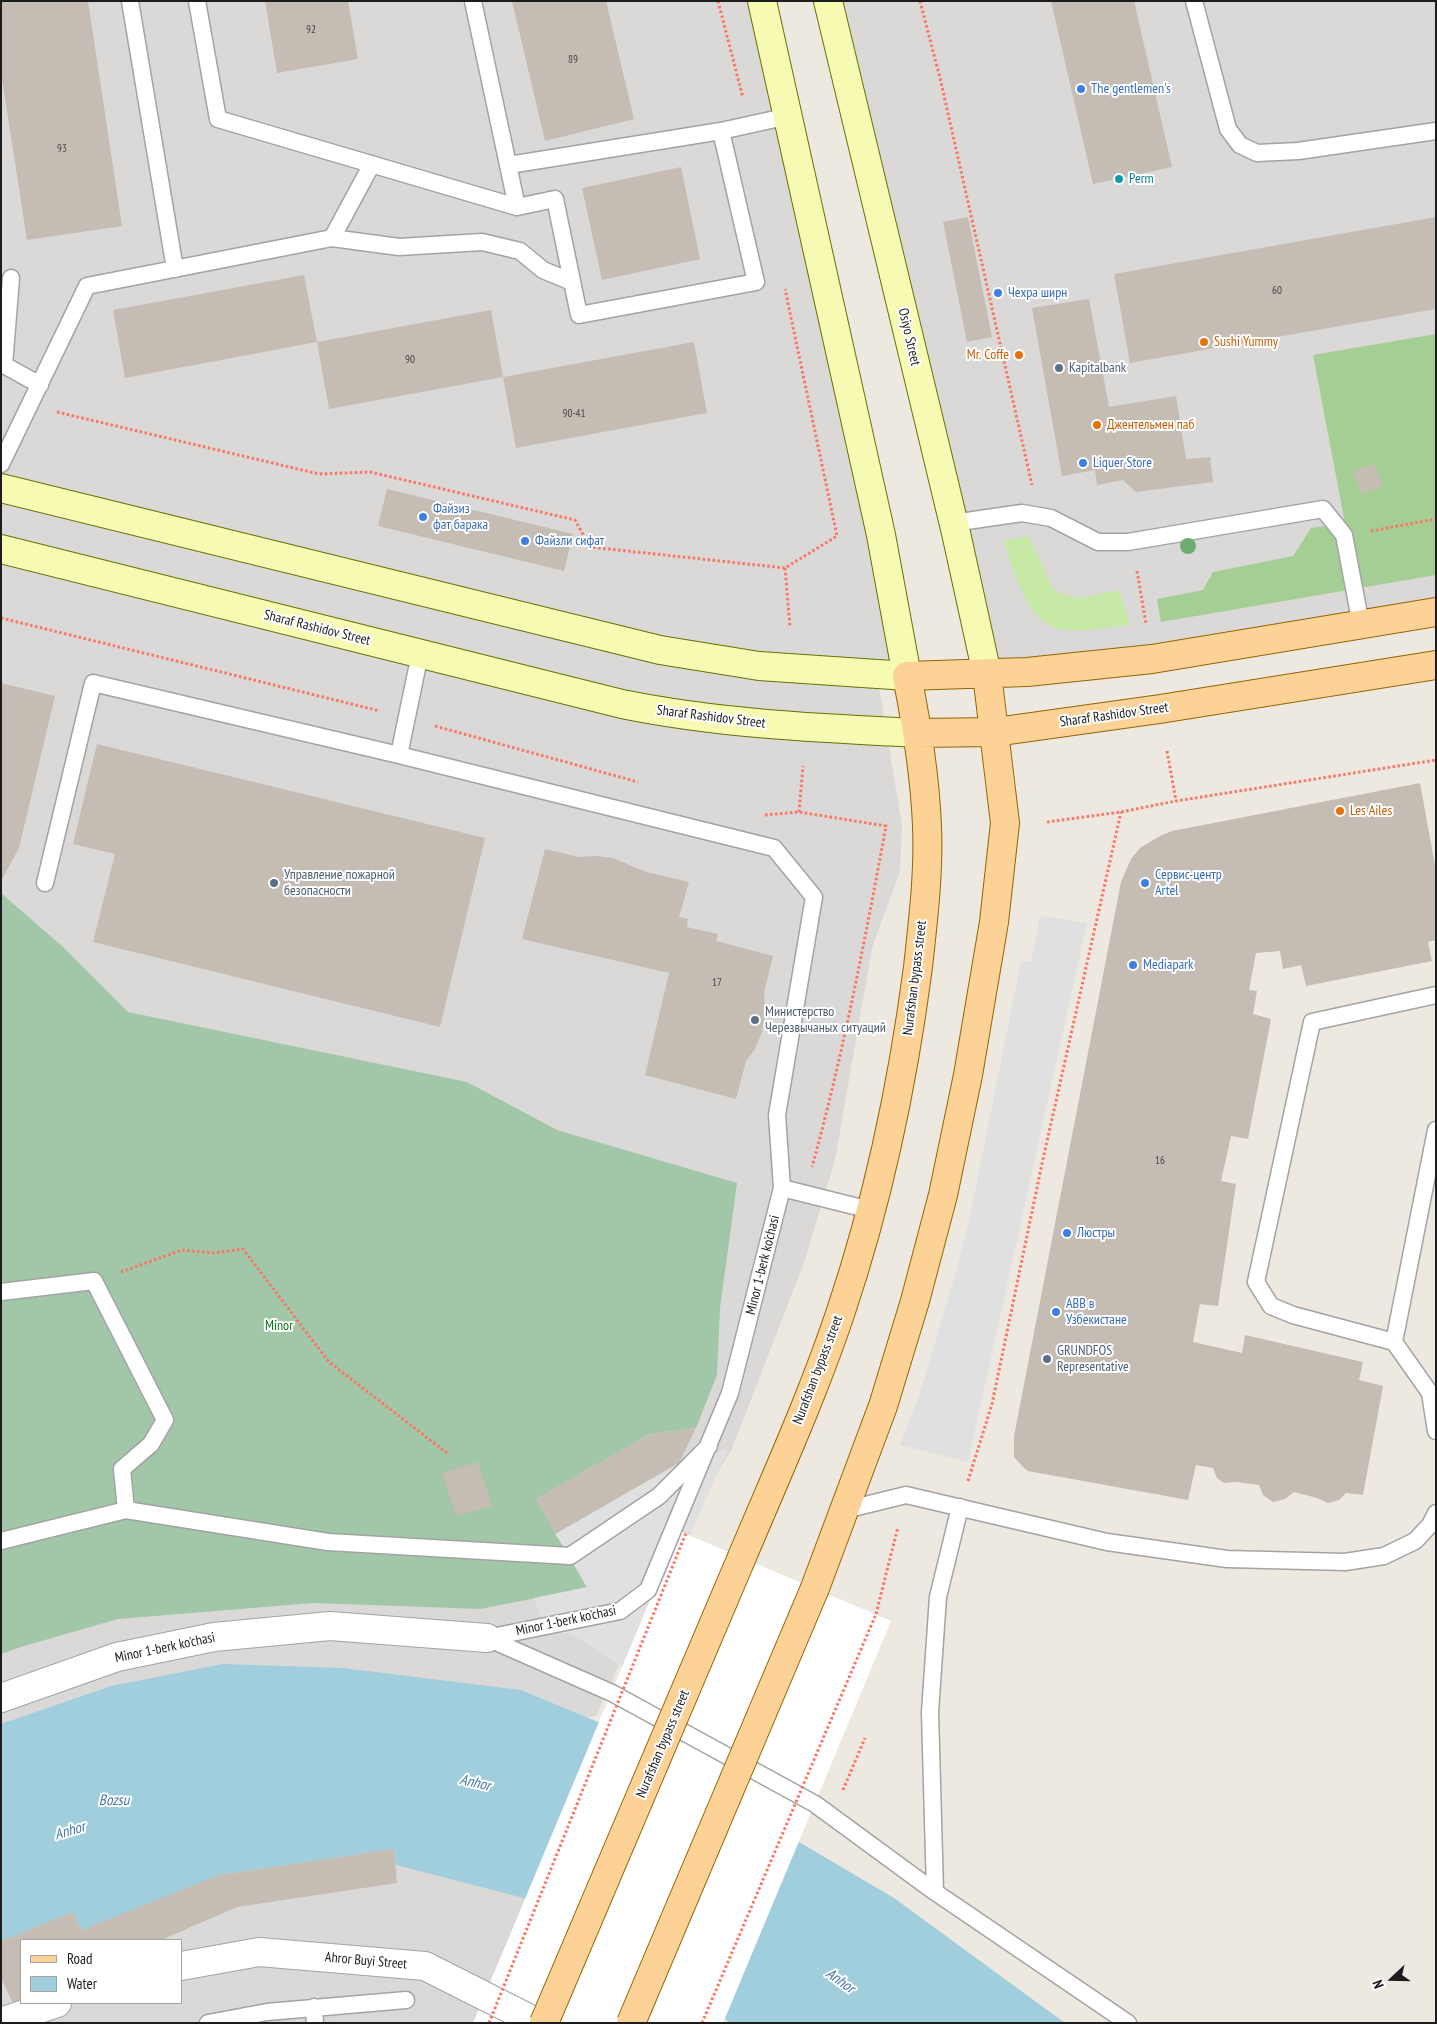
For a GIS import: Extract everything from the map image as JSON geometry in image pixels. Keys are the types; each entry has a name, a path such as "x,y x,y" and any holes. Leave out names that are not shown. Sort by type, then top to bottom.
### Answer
{"main road":[{"path":"762,1 881,535 908,676"},
{"name":"Osiyo Street","path":"828,1 953,523 986,674"},
{"path":"1,488 660,650 759,666 908,676 1067,669 1152,659 1436,612"},
{"name":"Sharaf Rashidov Street","path":"1,549 622,704 665,713 754,724 918,733 995,732 1160,709 1436,665"},
{"path":"631,2023 815,1588 883,1406 930,1249 968,1075 996,915 1005,823 995,732 986,674"},
{"name":"Nurafshan bypass street","path":"544,2023 802,1412 835,1328 870,1210 908,1038 922,933 926,880 927,826 918,733 908,676"}],"street":[{"name":"Minor 1-berk ko'chasi","path":"1,1698 117,1657 214,1637 330,1626 487,1638"},
{"name":"Ahror Buyi Street","path":"182,1966 259,1952 425,1966 538,2023"},
{"path":"1,2022 55,2004"}],"lane":[{"path":"130,1 175,269"},
{"path":"197,1 218,119 517,207 555,199 579,315 756,282 721,131"},
{"path":"472,1 517,207"},
{"path":"1194,1 1228,129 1240,145 1257,153 1298,151 1436,131"},
{"path":"508,165 721,131 789,116"},
{"path":"332,238 372,164"},
{"path":"1,464 87,286 332,238 400,248 482,242 520,252 543,270 572,282"},
{"path":"11,278 4,364 40,385"},
{"path":"953,523 1022,513 1051,518 1098,542 1128,542 1323,510 1344,536 1361,625"},
{"path":"398,755 420,654"},
{"name":"Minor 1-berk ko'chasi","path":"45,883 93,683 398,755 774,848 814,897 776,1115 782,1188 730,1393 648,1590 620,1611 487,1638"},
{"path":"1436,995 1312,1022 1256,1282 1271,1306 1292,1315 1394,1342 1430,1393 1436,1431"},
{"path":"1394,1342 1436,1130"},
{"path":"782,1188 870,1210"},
{"path":"1,1292 94,1281 165,1420 151,1444 122,1469 126,1510"},
{"path":"1,1541 126,1510 328,1542 570,1556 659,1496 708,1446"},
{"path":"845,1510 906,1495 1106,1542 1218,1558 1346,1562 1384,1556 1415,1541 1430,1525 1436,1513"},
{"path":"935,1892 930,1712 938,1597 960,1507"},
{"path":"487,1638 612,1693 815,1804 935,1892 1128,2023"},
{"path":"208,2023 267,2012 315,2015 406,2000"}],"path":[{"path":"718,1 750,125"},
{"path":"920,1 940,78 1039,516"},
{"path":"30,405 319,474 370,472 575,520 590,547 785,568 837,536 784,287"},
{"path":"1344,536 1436,519"},
{"path":"785,568 790,627"},
{"path":"1128,568 1137,572 1146,570"},
{"path":"1137,572 1146,624"},
{"path":"1,618 406,718 644,784"},
{"path":"1167,751 1176,802"},
{"path":"1047,822 1121,812 1436,760"},
{"path":"799,812 803,766"},
{"path":"759,815 799,812 886,826 867,929 826,1115 805,1193"},
{"path":"960,1507 992,1404 1043,1159 1121,812"},
{"path":"94,1281 182,1250 214,1253 243,1249 329,1362 447,1453"},
{"path":"702,2023 876,1614 906,1495"},
{"path":"488,2023 690,1524"},
{"path":"831,1816 866,1738"}],"shaded area":[{"path":"1,1 762,1 907,676 877,675 902,826 900,871 872,948 835,1160 804,1263 731,1451 679,1531 596,1716 343,1752 540,1909 728,2023 1,2023"},
{"path":"828,1 1436,1 1436,612 987,674"},
{"path":"1040,916 1087,923 968,1462 900,1445 921,1390 955,1275 970,1216 1021,961 1031,962"},
{"path":"728,1449 630,1672 571,1634 545,1632 534,1598 587,1587 555,1534 679,1463"}],"green space":[{"path":"1436,334 1436,575 1161,622 1157,599 1203,590 1213,572 1293,556 1311,528 1345,523 1313,355"},
{"path":"1029,536 1053,589 1066,596 1080,598 1119,590 1130,625 1089,630 1065,630 1052,627 1041,619 1024,596 1003,541"},
{"name":"Minor","path":"1,893 63,947 128,1012 467,1082 557,1130 737,1183 720,1308 717,1375 696,1428 650,1434 536,1499 587,1588 480,1609 314,1603 118,1619 1,1654"}],"water":[{"name":"Bozsu","path":"223,1664 343,1668 521,1690 615,1729 894,1898 1065,2023 731,2023 543,1903 396,1865 394,1849 219,1875 144,1907 82,1930 73,1912 1,1941 1,1724 111,1686"}],"pier":[{"path":"679,1531 891,1621 723,2023 473,2023"}],"building":[{"path":"1,1 88,1 122,226 27,240 1,72"},
{"path":"265,1 348,1 358,59 277,73"},
{"path":"512,1 606,1 634,119 545,141"},
{"path":"1051,1 1134,1 1172,167 1093,184"},
{"path":"681,167 700,259 602,280 582,188"},
{"path":"968,217 992,337 967,342 943,222"},
{"path":"1436,217 1436,309 1130,363 1114,274"},
{"path":"304,275 317,342 125,378 113,310"},
{"path":"1089,299 1109,407 1176,396 1186,459 1210,457 1213,482 1136,492 1123,480 1097,485 1095,470 1062,476 1032,308"},
{"path":"491,310 503,377 329,409 317,342"},
{"path":"694,342 707,413 516,448 503,377"},
{"path":"1375,464 1383,487 1361,494 1353,471"},
{"path":"387,489 573,534 564,571 378,526"},
{"path":"1,683 55,696 19,848 1,881"},
{"path":"97,744 485,838 440,1027 93,942 115,854 73,844"},
{"path":"1420,783 1436,871 1436,940 1428,942 1432,961 1306,986 1301,965 1283,969 1280,951 1256,953 1249,990 1257,991 1253,1014 1271,1019 1248,1139 1231,1136 1221,1181 1236,1184 1218,1306 1200,1304 1193,1342 1242,1353 1245,1335 1363,1362 1359,1380 1383,1386 1363,1495 1346,1493 1339,1500 1328,1503 1294,1492 1285,1499 1273,1502 1263,1495 1259,1485 1236,1482 1224,1483 1217,1478 1213,1468 1196,1465 1188,1500 1028,1471 1014,1457 1014,1436 1121,882 1131,859 1140,848 1172,831"},
{"path":"545,849 579,857 613,858 646,872 689,882 679,917 688,919 687,927 718,934 716,941 773,956 764,993 765,1012 762,1032 755,1049 746,1061 736,1099 645,1075 669,973 522,939"},
{"path":"696,1428 679,1463 555,1534 536,1499 650,1434"},
{"path":"478,1462 492,1506 456,1516 442,1473"},
{"path":"394,1849 397,1883 237,1907 163,1939 20,1939 21,2004 15,2007 1,1978 1,1941 73,1912 82,1930 219,1875"}],"place":[{"name":"The gentlemen's","path":"1081,89"},
{"name":"Perm","path":"1119,179"},
{"name":"Чехра ширн","path":"998,293"},
{"name":"Sushi Yummy","path":"1204,342"},
{"name":"Mr. Coffe","path":"1019,355"},
{"name":"Kapitalbank","path":"1059,368"},
{"name":"Джентельмен паб","path":"1097,425"},
{"name":"Liquer Store","path":"1083,463"},
{"name":"Файзиз фат барака","path":"423,517"},
{"name":"Файзли сифат","path":"525,541"},
{"name":"Les Ailes","path":"1340,811"},
{"name":"Управление пожарной безопасности","path":"274,883"},
{"name":"Сервис-центр Artel","path":"1145,883"},
{"name":"Mediapark","path":"1133,965"},
{"name":"Министерство Черезвычаных ситуаций","path":"755,1020"},
{"name":"Люстры","path":"1067,1233"},
{"name":"ABB в Узбекистане","path":"1056,1312"},
{"name":"GRUNDFOS Representative","path":"1047,1359"}],"water label":[{"name":"Anhor","path":"475,1783"},
{"name":"Anhor","path":"70,1831"},
{"name":"Anhor","path":"840,1981"}]}
